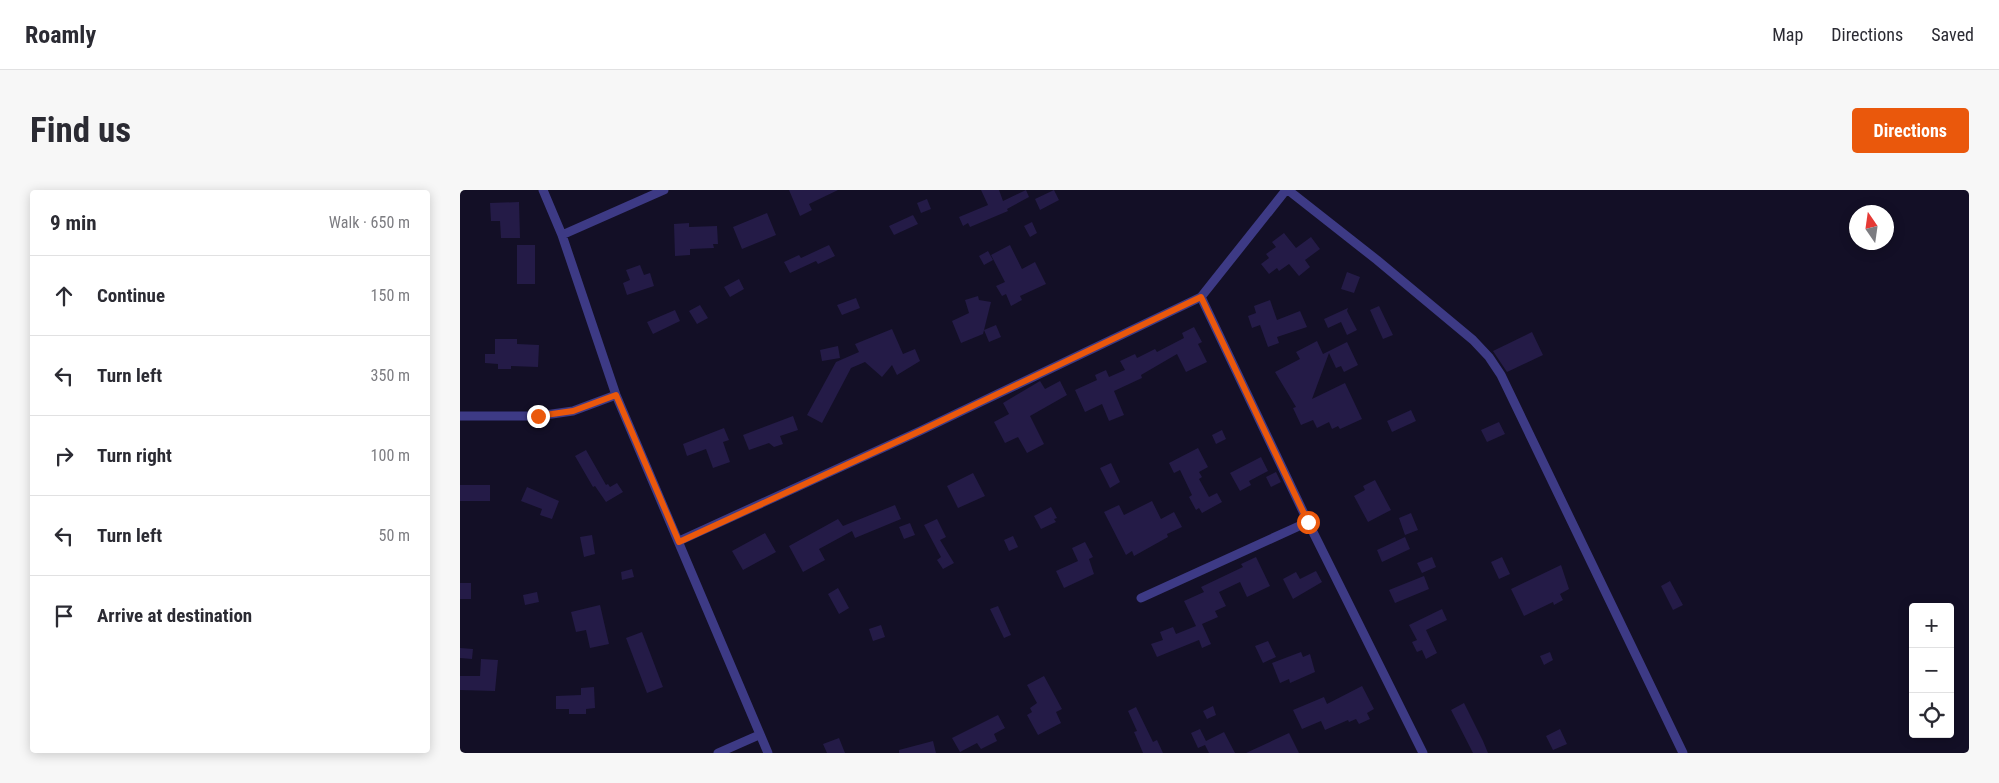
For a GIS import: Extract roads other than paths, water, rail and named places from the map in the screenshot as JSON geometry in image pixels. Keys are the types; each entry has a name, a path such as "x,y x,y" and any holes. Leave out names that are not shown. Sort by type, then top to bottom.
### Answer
{"street":[{"path":"543,190 562,235 616,395 768,753"},
{"path":"562,235 664,190"},
{"path":"679,542 920,431 1201,297 1287,190 1430,303 1489,357 1501,376 1683,753"},
{"path":"1201,297 1308,522 1422,752"},
{"path":"460,416 538,416 573,411 616,395"},
{"path":"1141,598 1308,522"},
{"path":"718,753 759,735"}]}
